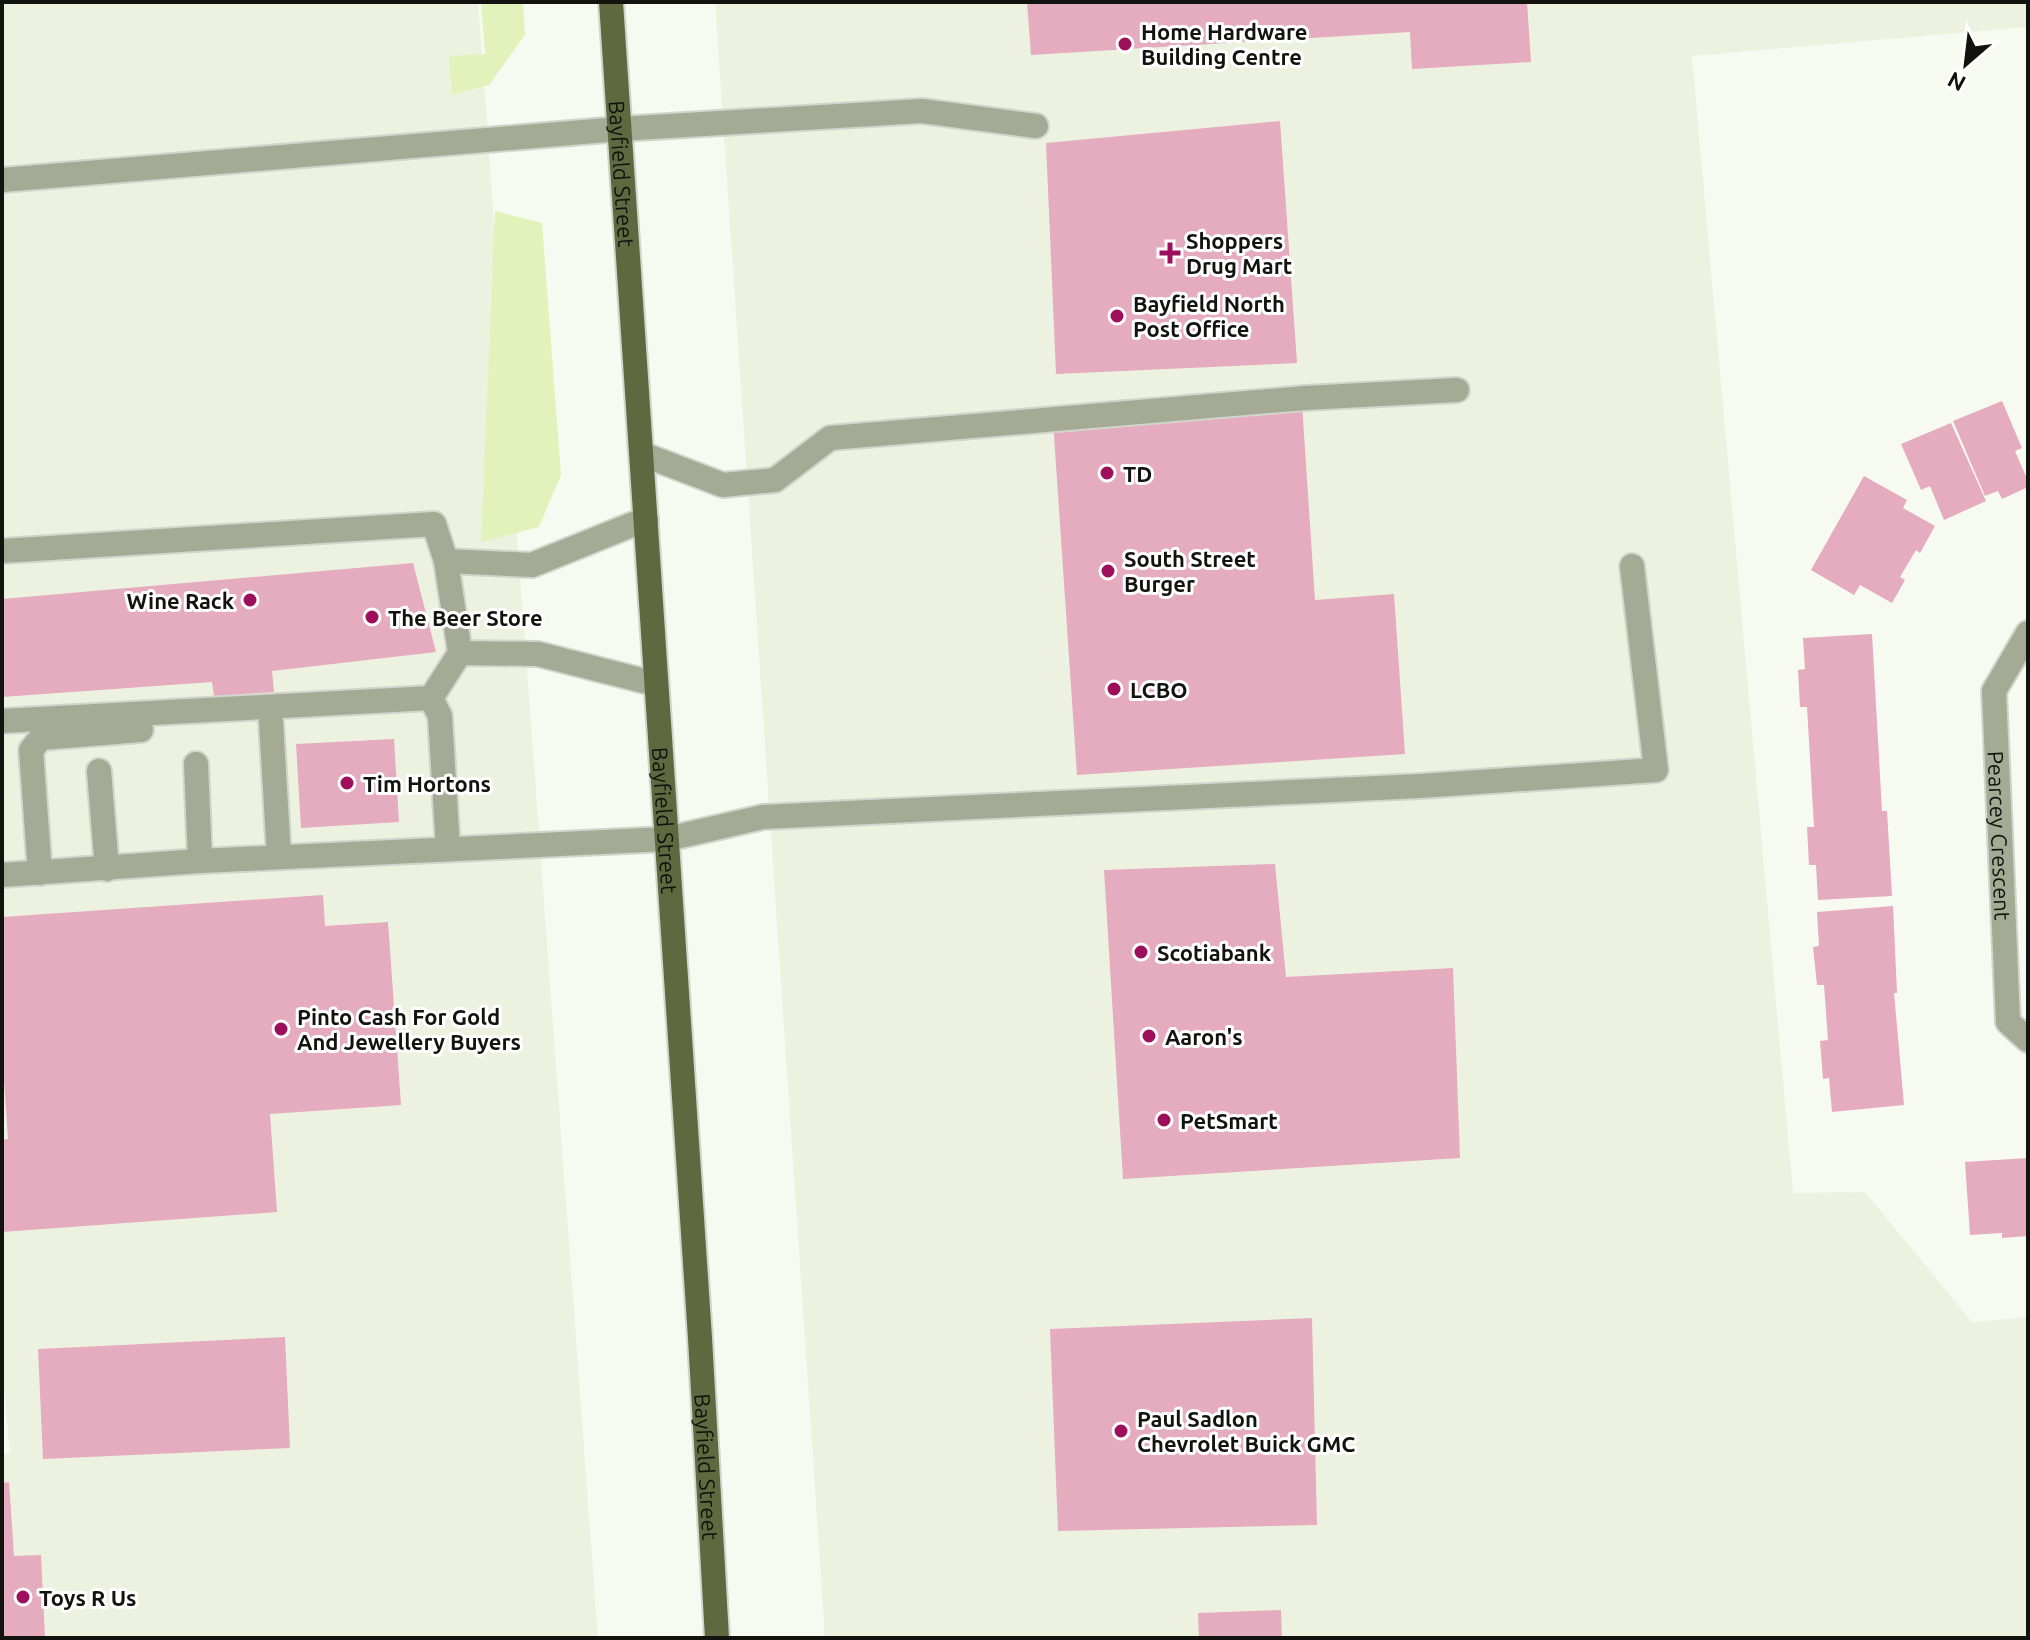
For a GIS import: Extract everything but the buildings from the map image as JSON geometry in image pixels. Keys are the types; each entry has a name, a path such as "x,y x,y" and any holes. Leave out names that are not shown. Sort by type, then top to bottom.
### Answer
{"main road":[{"name":"Bayfield Street","path":"611,2 700,1338 717,1638"}],"street":[{"path":"2,180 619,129 922,111 1036,126"},
{"path":"642,454 723,485 775,480 830,438 1305,398 1457,390"},
{"path":"446,561 532,565 646,519"},
{"path":"2,551 434,524 446,561 460,653 431,698"},
{"path":"2,875 200,861 667,839 763,817 1420,786 1656,770 1632,566"},
{"name":"Pearcey Crescent","path":"2028,633 1994,691 2008,1022 2028,1040"},
{"path":"460,653 538,654 656,684"},
{"path":"2,721 431,698"},
{"path":"431,698 440,716 448,849"},
{"path":"40,873 31,750 41,738 314,717 314,705"},
{"path":"271,721 279,857"},
{"path":"196,764 200,861"},
{"path":"99,771 107,869"}],"shaded area":[{"path":"2,2 478,2 598,1638 2,1638 2,1454 10,1453 2,1371"},
{"path":"715,2 2028,2 2028,27 1692,56 1793,1193 1865,1192 1972,1322 2028,1317 2028,1638 825,1638"}],"green space":[{"path":"481,2 523,2 525,35 489,85 452,95 449,56 485,54"},
{"path":"495,211 542,223 561,475 539,527 481,542"}],"place":[{"name":"Home Hardware Building Centre","path":"1125,44"},
{"name":"Shoppers Drug Mart","path":"1170,253"},
{"name":"Bayfield North Post Office","path":"1117,316"},
{"name":"TD","path":"1107,473"},
{"name":"South Street Burger","path":"1108,571"},
{"name":"Wine Rack","path":"250,600"},
{"name":"The Beer Store","path":"372,617"},
{"name":"LCBO","path":"1114,689"},
{"name":"Tim Hortons","path":"347,783"},
{"name":"Scotiabank","path":"1141,952"},
{"name":"Pinto Cash For Gold And Jewellery Buyers","path":"281,1029"},
{"name":"Aaron's","path":"1149,1036"},
{"name":"PetSmart","path":"1164,1120"},
{"name":"Paul Sadlon Chevrolet Buick GMC","path":"1121,1431"},
{"name":"Toys R Us","path":"23,1597"}]}
